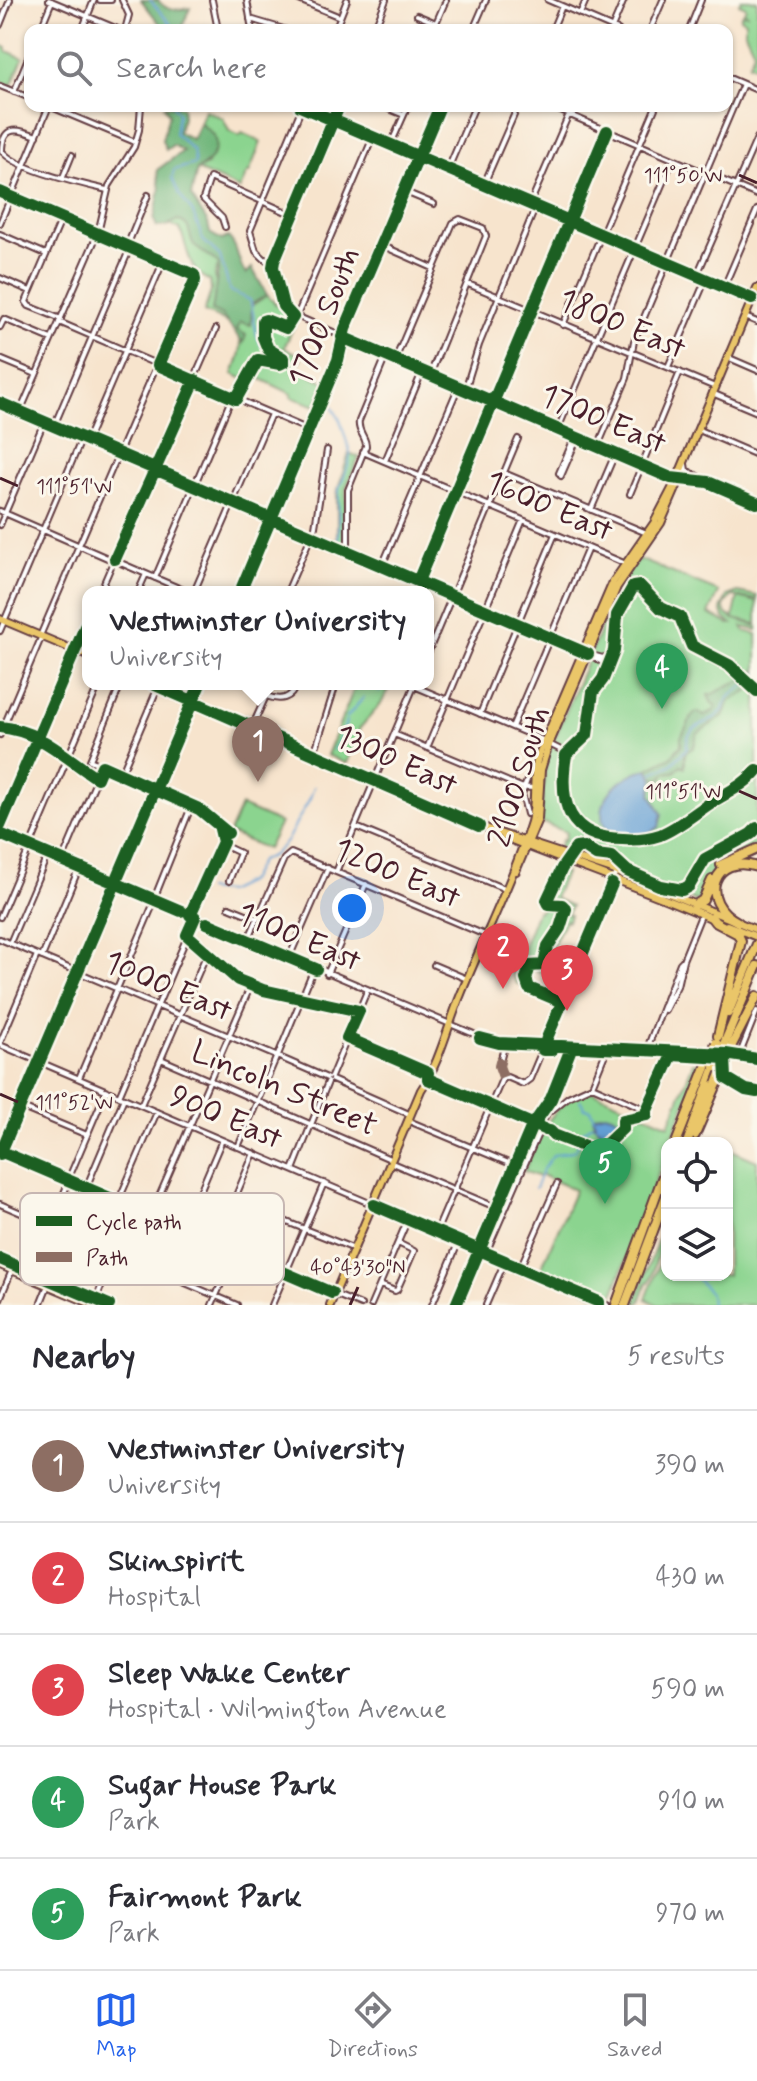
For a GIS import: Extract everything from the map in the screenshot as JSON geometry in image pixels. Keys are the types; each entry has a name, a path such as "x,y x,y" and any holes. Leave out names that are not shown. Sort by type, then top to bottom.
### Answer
{"highway":[{"path":"700,909 712,880 724,863 757,849"},
{"path":"738,922 727,917 717,905 713,888 717,879 732,865 741,863 757,867"},
{"path":"692,1137 717,1084 741,941 738,934 712,918"},
{"path":"723,1042 756,935"},
{"path":"679,1137 757,966"},
{"path":"723,1042 757,996"},
{"path":"691,1137 711,1067"},
{"path":"622,1303 661,1183"},
{"path":"622,1303 661,1209"}],"main road":[{"name":"2100 South","path":"328,1305 430,1072 485,935 539,817 535,770 613,582 650,535 677,479 757,288"},
{"path":"2,620 82,654"},
{"name":"1300 East","path":"167,690 569,864 616,875 738,922 756,935"},
{"name":"2100 South","path":"537,788 547,742"},
{"name":"2100 South","path":"457,1006 498,916 526,843"},
{"name":"1300 East","path":"616,875 756,935"},
{"path":"498,916 505,889"},
{"path":"477,963 479,950"},
{"name":"2100 South","path":"391,1159 409,1117"},
{"name":"2100 South","path":"333,1293 346,1270 372,1204"},
{"path":"0,1262 20,1268"},
{"path":"0,1262 20,1273"},
{"path":"48,1285 91,1302 109,1305"},
{"path":"57,1285 91,1302"}],"street":[{"path":"0,25 10,0"},
{"path":"84,24 97,0 111,0"},
{"path":"122,0 129,12 124,24"},
{"path":"212,0 217,24"},
{"path":"247,0 251,24"},
{"path":"299,0 340,17"},
{"path":"337,24 347,0"},
{"path":"376,24 386,0"},
{"path":"417,15 436,23 446,0"},
{"path":"476,24 486,0"},
{"path":"548,0 603,24"},
{"path":"580,14 586,0"},
{"path":"617,24 624,0"},
{"path":"653,24 663,0"},
{"path":"691,24 701,0"},
{"path":"42,24 51,1 107,24"},
{"path":"554,24 562,6"},
{"path":"250,19 267,24"},
{"path":"14,92 24,68"},
{"path":"733,80 757,90"},
{"path":"733,107 743,84"},
{"path":"0,86 24,96"},
{"path":"0,223 47,112"},
{"path":"63,112 136,143"},
{"path":"20,412 98,233 107,190 136,143 140,112"},
{"path":"299,112 252,223 250,237 256,251 273,267 283,306 296,318 373,137"},
{"path":"315,112 752,299"},
{"path":"273,267 336,112"},
{"path":"397,112 404,115"},
{"path":"391,144 405,112"},
{"name":"1700 South","path":"243,586 437,112"},
{"path":"448,169 472,112"},
{"path":"484,184 515,112"},
{"path":"564,112 757,195"},
{"path":"563,325 654,112"},
{"path":"598,446 627,378 632,352 667,263 731,112"},
{"path":"530,204 569,114"},
{"path":"37,136 15,129 7,134 2,149 6,156 24,165 107,190"},
{"path":"418,581 607,131"},
{"path":"697,275 757,138"},
{"path":"63,177 72,155"},
{"path":"558,429 673,159"},
{"path":"225,227 222,218 203,199 210,178 293,215"},
{"path":"403,191 434,204"},
{"path":"0,192 195,276 0,735"},
{"path":"54,426 148,195"},
{"path":"465,390 536,206"},
{"path":"724,287 757,210"},
{"path":"62,218 30,291 26,302 29,306 309,430"},
{"path":"395,360 455,221 463,220 482,227 487,234 430,375"},
{"path":"0,234 46,254"},
{"path":"381,245 434,268"},
{"path":"0,631 2,620 164,261"},
{"path":"0,278 30,291"},
{"path":"668,367 706,279"},
{"name":"1800 East","path":"468,284 680,372 757,412"},
{"path":"745,317 757,322"},
{"name":"1700 East","path":"296,318 641,465 677,479 710,483 757,503"},
{"path":"0,327 4,319 51,339"},
{"path":"103,586 216,329"},
{"path":"348,552 348,490 366,442 359,429 359,421 386,356"},
{"path":"727,357 757,370"},
{"path":"0,359 36,374"},
{"path":"385,461 422,372"},
{"path":"630,494 680,372"},
{"path":"382,566 458,387"},
{"path":"155,578 232,397"},
{"path":"0,413 2,404 429,586"},
{"path":"197,586 271,414"},
{"path":"0,525 2,512 44,422"},
{"path":"697,429 757,455"},
{"path":"560,474 576,437"},
{"path":"434,639 518,439"},
{"path":"290,586 318,514 327,450"},
{"name":"1600 East","path":"363,452 627,564"},
{"path":"591,510 615,454"},
{"path":"684,460 686,470 710,483"},
{"path":"504,473 650,535"},
{"path":"2,512 174,586"},
{"path":"427,748 523,520"},
{"path":"480,714 555,534"},
{"path":"512,727 588,548"},
{"path":"141,586 146,574"},
{"path":"757,691 729,665 692,646 680,617 661,608 640,586 633,587 617,615 614,651 593,692 587,735 567,753 562,795 576,822 599,838 621,840 658,836 744,783 757,770"},
{"path":"434,588 586,653 603,658 614,651"},
{"path":"0,826 82,634"},
{"path":"586,653 602,662 606,671"},
{"path":"0,917 96,690"},
{"path":"119,690 90,760 189,805"},
{"path":"121,774 153,690"},
{"path":"97,1193 0,1152 198,690"},
{"path":"258,690 276,699 287,698 294,690"},
{"path":"314,754 334,690"},
{"path":"336,872 413,690"},
{"path":"426,690 567,753"},
{"path":"252,727 266,696"},
{"path":"394,734 524,788 537,788"},
{"path":"62,861 102,766"},
{"name":"2100 South","path":"527,814 522,800 524,788 530,772 535,770"},
{"path":"79,1079 189,812"},
{"path":"356,827 505,889"},
{"name":"1100 East","path":"0,834 488,1040 757,1059"},
{"path":"86,1188 221,844 240,853 229,881"},
{"name":"1200 East","path":"257,919 284,859 292,853 485,935"},
{"path":"10,943 48,854"},
{"path":"0,1044 79,868"},
{"path":"289,958 328,868"},
{"path":"503,1077 523,1084 529,1082 616,875"},
{"path":"327,974 366,884"},
{"path":"229,907 257,919 248,940"},
{"path":"646,1051 676,988 700,909"},
{"path":"187,935 208,951 230,975 251,985 359,1011"},
{"name":"1000 East","path":"0,939 330,1080 511,1164"},
{"path":"141,1105 208,951"},
{"path":"434,965 467,979"},
{"path":"238,1147 314,968"},
{"path":"161,1193 251,985"},
{"path":"291,1169 367,991"},
{"path":"739,1056 757,1011"},
{"path":"347,1038 430,1072 541,1127"},
{"path":"435,1231 503,1077 499,1066 505,1043"},
{"name":"900 East","path":"0,1044 607,1305"},
{"path":"486,1253 576,1047"},
{"path":"549,1112 568,1097 592,1086 607,1049"},
{"path":"592,1086 647,1110 673,1052"},
{"name":"Lincoln Street","path":"161,1059 493,1206"},
{"path":"64,1193 106,1091"},
{"path":"20,1107 87,1135"},
{"path":"122,1193 157,1112"},
{"path":"199,1193 222,1140"},
{"path":"237,1193 254,1153"},
{"path":"284,1278 324,1183"},
{"path":"520,1268 557,1184"},
{"path":"0,1204 20,1213"},
{"path":"371,1305 408,1219"},
{"path":"284,1220 353,1248"},
{"path":"432,1305 459,1241"},
{"path":"380,1285 397,1290 414,1251 398,1243"},
{"path":"486,1305 505,1261"},
{"path":"0,1299 12,1270"},
{"path":"286,1273 361,1305"},
{"path":"40,1305 48,1285"},
{"path":"190,1285 237,1305"},
{"path":"212,1305 221,1285"},
{"path":"272,1305 281,1285"}],"green space":[{"path":"141,0 158,0 172,9 190,8 184,24 160,24"},
{"path":"741,0 757,0 757,67 749,64 754,51 745,32 745,21 740,18 742,13 748,14 744,12 746,7 739,4"},
{"path":"0,45 23,58 11,86 0,81"},
{"path":"183,112 178,132 192,139 200,123 213,135 214,152 209,161 197,170 191,196 208,223 210,233 222,240 228,237 232,241 243,270 246,274 252,268 267,295 252,304 251,325 240,322 237,330 246,335 243,343 222,316 212,311 219,264 196,247 188,227 182,222 177,220 157,227 154,220 160,189 157,170 183,151 173,145 166,150 162,140 169,114"},
{"path":"204,112 210,112 223,118 229,131 261,142 240,189 197,170 207,165 214,136 200,123"},
{"path":"171,201 219,264 215,274 216,286 251,306 267,295 296,321 284,348 302,356 297,369 326,382 316,406 291,397 292,394 251,374 241,396 238,394 244,379 233,374 241,341 234,328 204,312 211,291 210,281 193,266 180,229 168,224"},
{"path":"349,453 359,457 346,488 346,545 343,546 337,543 337,493"},
{"path":"639,559 719,592 709,614 729,624 732,624 724,618 721,609 727,596 738,592 757,596 757,600 733,596 724,608 730,617 757,626 757,630 742,627 744,631 757,634 757,845 717,867 704,894 696,901 558,849 566,832 540,824 546,759 602,626 629,571"},
{"path":"738,597 757,602 757,624 733,619"},
{"path":"757,669 753,687 730,701 723,716 697,734 694,747 685,753 685,767 681,765 675,772 665,773 661,780 654,778 648,769 671,757 681,745 681,737 694,713 704,716 715,710 716,705 712,704 708,695 746,678"},
{"path":"354,690 388,690 381,704 359,729 362,742 358,751 352,749 347,764 327,755"},
{"path":"241,806 280,823 267,849 229,833"},
{"path":"560,871 565,873 554,898 571,906 567,914 570,915 542,973 532,969 523,986 516,983 511,971 514,972 521,956 513,950 515,944 523,947 537,911 540,911"},
{"path":"693,1063 701,1063 672,1137 661,1137 661,1167 612,1297 608,1295 606,1299 540,1271 575,1190 524,1171 535,1145 556,1112 576,1095 590,1090 669,1125"},
{"path":"733,1151 757,1161 757,1305 658,1305 646,1299 661,1260 661,1281 733,1281"},
{"path":"661,1232 661,1245 652,1275 640,1302 634,1305"}],"water":[{"path":"648,769 654,778 651,794 662,814 659,827 634,835 607,830 602,810 611,790 629,776"},
{"path":"605,1113 624,1123 618,1124 613,1132 602,1133 593,1124 593,1118"}],"waterway":[{"path":"150,0 171,24"},
{"path":"177,112 175,134 193,150 195,164 174,170 172,178 193,213 203,240 220,256 230,291 250,300 259,342 280,360"},
{"path":"327,398 340,420 350,452 349,464 339,489 338,538"},
{"path":"752,678 757,674"},
{"path":"653,773 671,765 687,748 689,734 720,713 729,697 745,685"},
{"path":"333,750 343,733 347,717 364,697"},
{"path":"206,890 226,892 249,881 260,861 273,855 286,842 314,787"},
{"path":"580,1100 594,1118"},
{"path":"624,1123 633,1119"},
{"path":"543,1169 553,1155 576,1150 582,1132 592,1125"},
{"path":"535,1189 542,1171"},
{"path":"699,1281 710,1293 711,1305"}],"tram line":[{"path":"459,1305 533,1130"}],"marked path":[{"path":"503,1077 499,1066 505,1043"}],"cycle path":[{"path":"314,112 752,299"},
{"path":"0,192 194,275 195,280 158,365 236,399 258,360 284,362 283,358 268,349 263,337 263,321 286,328 293,317 283,306 274,261 336,112"},
{"path":"243,586 338,360 345,329 437,112"},
{"path":"418,581 607,131"},
{"path":"342,337 671,478 708,482 757,503"},
{"path":"115,559 195,380"},
{"path":"0,403 429,586"},
{"path":"757,691 729,665 692,646 680,617 661,608 640,586 633,587 617,615 614,651 603,679 593,692 587,735 566,755 564,788 571,815 590,833 642,839 673,828 742,784 757,770"},
{"path":"434,588 588,654"},
{"path":"0,826 82,634"},
{"path":"167,690 479,826"},
{"path":"0,1154 197,690"},
{"path":"0,727 40,739 97,778 102,766 199,809 228,833"},
{"path":"562,1002 529,988 526,979 530,966 544,965 548,946 560,928 566,909 562,905 549,904 547,900 562,868 576,848 584,847 596,855 612,857 627,871 661,886 682,890 689,886 705,859 757,828"},
{"path":"220,829 223,842 190,915 195,917 187,935 238,980 263,990 359,1011 347,1038 428,1073"},
{"path":"0,834 181,911"},
{"path":"552,1050 543,1050 612,884"},
{"path":"207,923 316,969"},
{"path":"480,1038 499,1043 726,1054 757,1059"},
{"path":"456,1305 531,1128 551,1099 570,1051"},
{"path":"550,1131 598,1152 623,1128 623,1120 647,1115 672,1055 725,1058 726,1078 746,1090 757,1092"},
{"path":"428,1079 546,1130"},
{"path":"0,1151 98,1193"},
{"path":"374,1205 505,1261"},
{"path":"493,1257 599,1302"},
{"path":"0,1259 20,1267"},
{"path":"284,1272 332,1293"},
{"path":"62,1285 109,1305"}],"place":[{"name":"Sugar House Park","path":"662,709"},
{"name":"Westminster University","path":"258,782"},
{"name":"Skinspirit","path":"503,989"},
{"name":"Sleep Wake Center","path":"567,1011"},
{"name":"Fairmont Park","path":"605,1204"}]}
